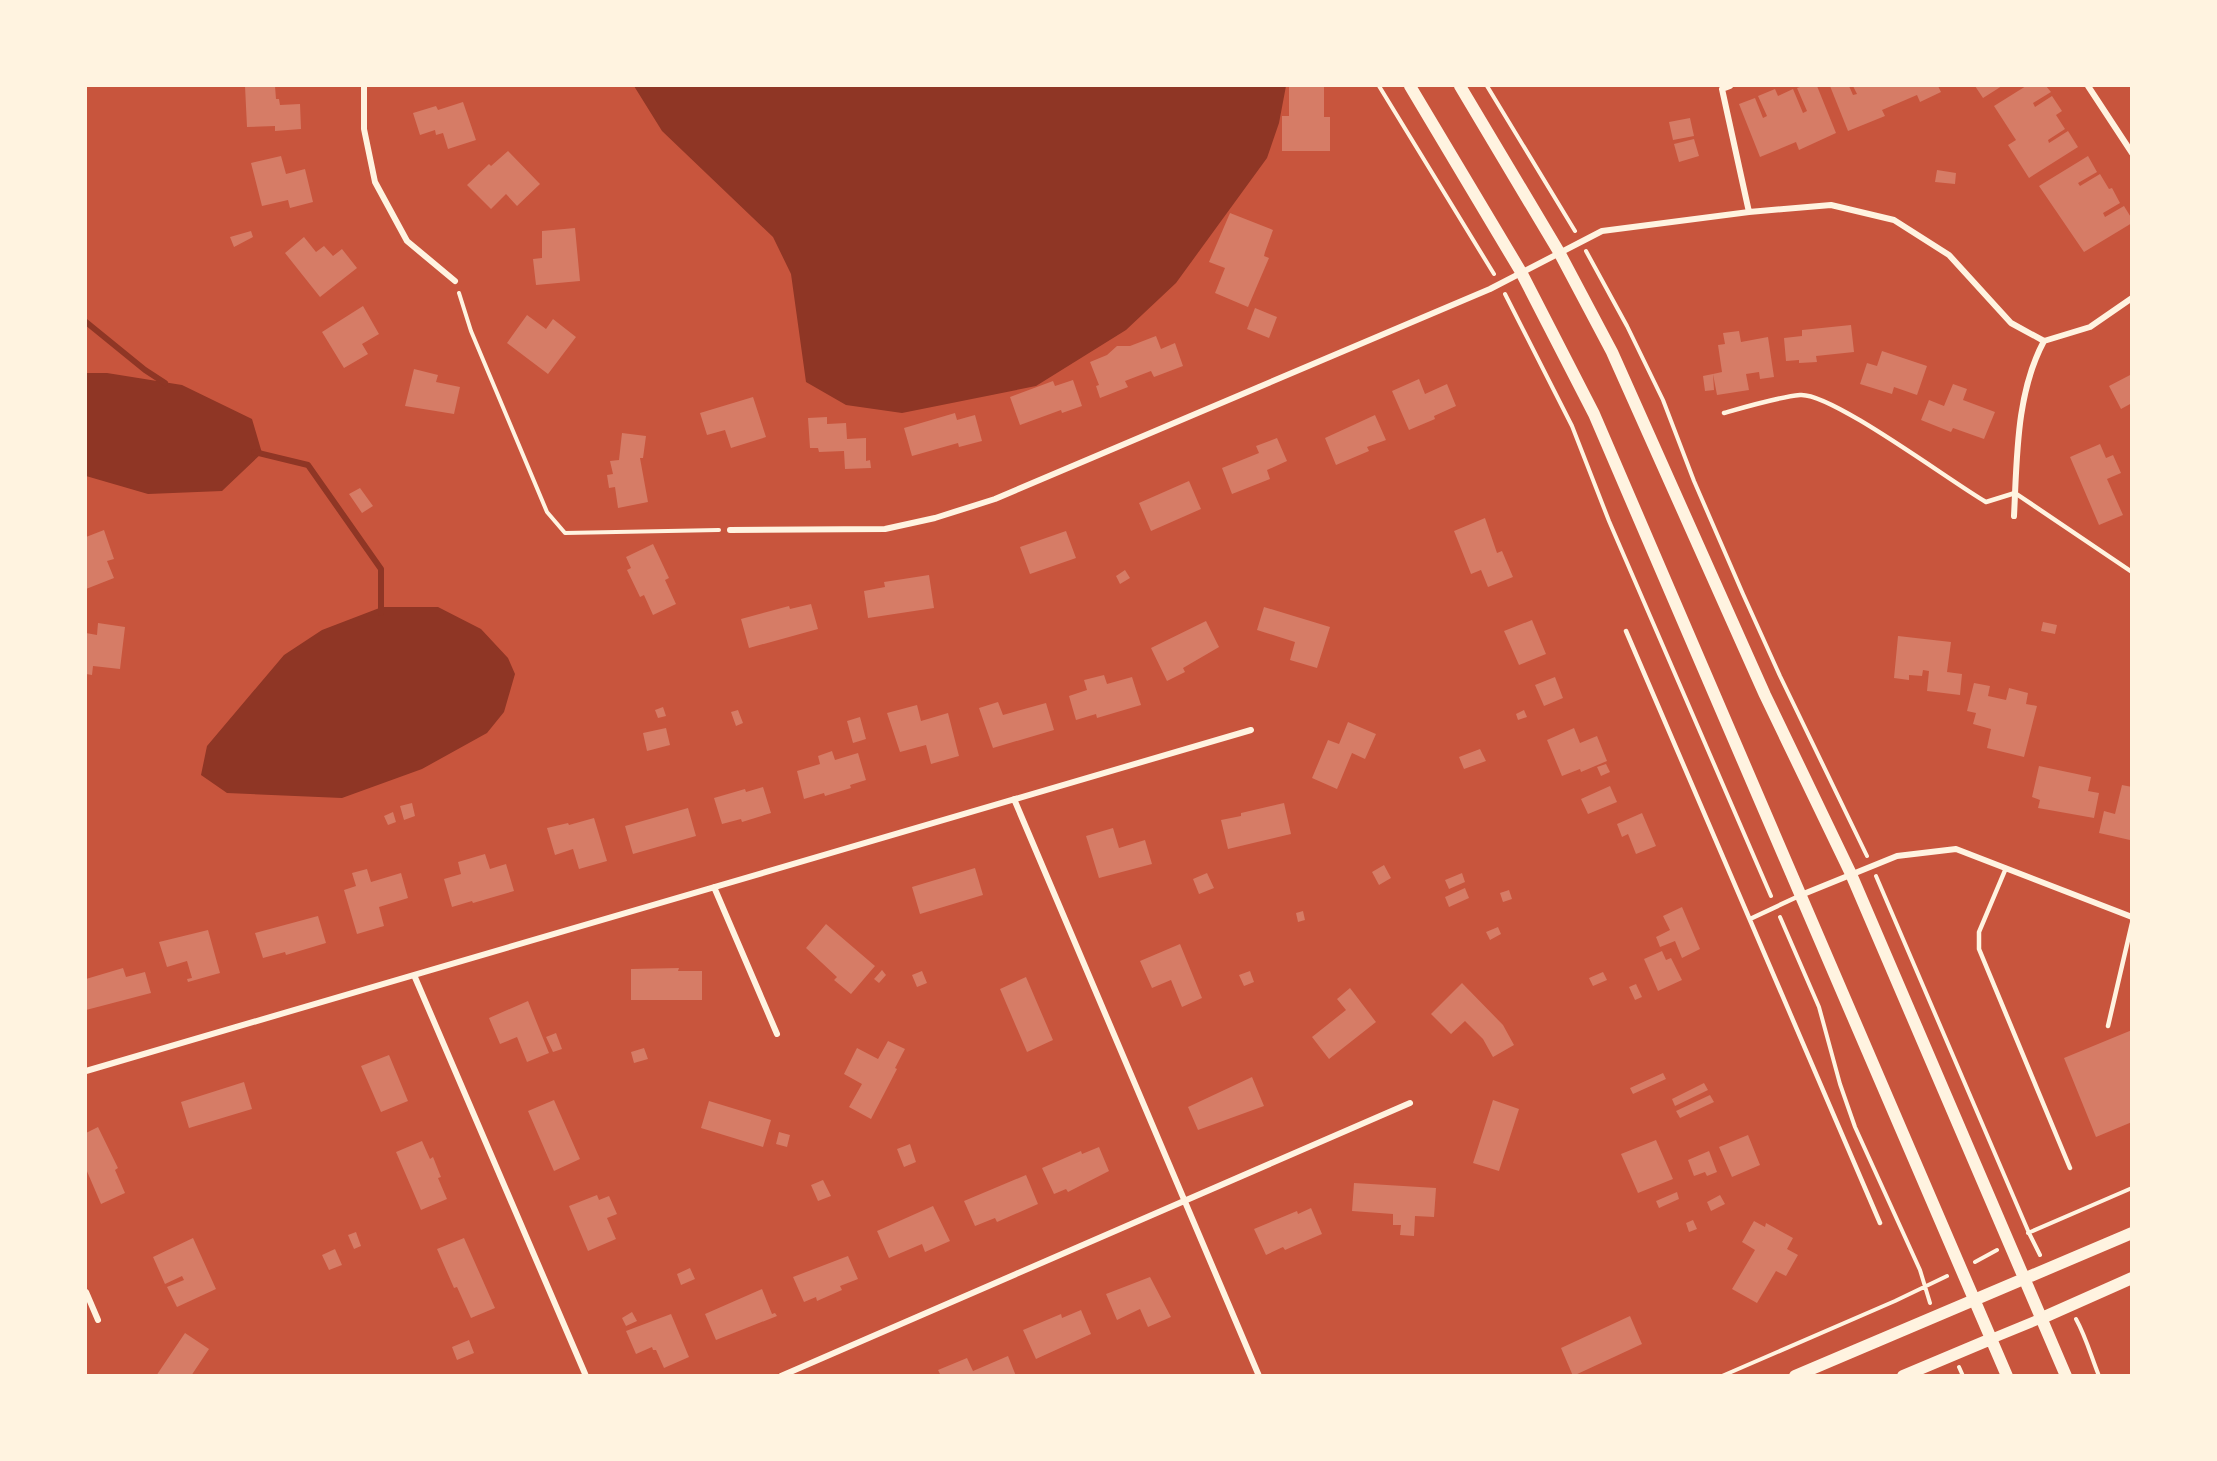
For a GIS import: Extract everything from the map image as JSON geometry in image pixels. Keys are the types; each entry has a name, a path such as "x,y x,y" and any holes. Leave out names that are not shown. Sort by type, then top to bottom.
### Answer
{"main road":[{"path":"1410,86 1521,272 1594,414 2007,1376"},
{"path":"1460,86 1558,252 1612,352 1765,695 1851,874 2066,1376"},
{"path":"1795,1376 2132,1233"},
{"path":"2042,1318 2132,1278"},
{"path":"1903,1376 1991,1339"}],"street":[{"path":"364,86 364,129 375,182 407,241 455,280"},
{"path":"1730,86 1722,89 1749,212"},
{"path":"2088,86 2132,153"},
{"path":"730,530 885,529 934,518 995,499 1500,284 1602,231 1749,212 1831,205 1894,220 1949,255 2012,323 2044,341"},
{"path":"2014,516 2023,404 2034,360 2044,341 2090,327 2132,298"},
{"path":"86,1071 1251,730"},
{"path":"1014,799 1259,1376"},
{"path":"1802,895 1897,856 1956,849 2132,917"},
{"path":"714,887 777,1034"},
{"path":"414,975 586,1376"},
{"path":"781,1376 1410,1102"},
{"path":"86,1292 98,1320"},
{"path":"1991,1339 2042,1318"}],"lane":[{"path":"1724,413 1802,394 1823,400 1877,431 1986,502 2015,493 2132,572"},
{"path":"1626,631 1880,1222"},
{"path":"2006,868 1979,932 1979,949 2070,1168"},
{"path":"1750,919 1802,895"},
{"path":"2108,1026 2132,923"}],"path":[{"path":"1379,86 1500,284 1572,426 1609,521 1819,1007 1840,1084 1855,1126 1920,1270 1923,1287 1935,1316"},
{"path":"1487,86 1581,241 1627,326 1663,400 1694,481 1779,676 1872,866 2029,1233 2048,1268"},
{"path":"455,280 471,331 547,512 565,533 730,530"},
{"path":"1722,1376 1923,1287 2029,1233 2132,1188"},
{"path":"2070,1306 2087,1338 2099,1376"},
{"path":"1954,1354 1963,1376"}],"shaded area":[{"path":"634,86 1286,86 1279,123 1267,158 1176,283 1126,330 1036,386 902,413 846,405 806,382 791,274 773,237 662,131"},
{"path":"86,373 107,373 182,385 252,419 262,453 222,491 148,494 86,476"},
{"path":"382,607 438,607 481,629 508,658 515,674 504,712 487,733 422,769 342,798 227,793 201,775 207,746 284,655 322,630"}],"building":[{"path":"245,86 275,86 276,99 279,99 280,105 300,104 301,129 275,131 275,126 247,127"},
{"path":"1289,86 1324,86 1324,117 1330,117 1330,151 1282,151 1282,116 1289,116"},
{"path":"1817,86 1836,133 1799,150 1796,142 1760,157 1739,104 1755,98 1763,118 1767,116 1758,96 1775,89 1778,96 1793,89 1803,113 1807,111 1797,88"},
{"path":"1830,86 1849,86 1853,95 1857,94 1853,86 1938,86 1941,92 1920,102 1917,95 1882,110 1885,116 1848,131"},
{"path":"1975,86 2002,86 1983,98"},
{"path":"2026,86 2046,86 2051,92 2033,103 2035,107 2052,96 2062,111 2056,115 2065,129 2048,140 2049,143 2068,131 2078,147 2029,178 2008,145 2016,140 1994,106"},
{"path":"463,102 476,140 448,149 443,133 436,135 435,130 420,135 413,113 436,106 438,110"},
{"path":"1690,118 1694,136 1673,140 1669,122"},
{"path":"1694,139 1699,156 1679,162 1674,144"},
{"path":"508,151 540,184 517,206 506,194 491,209 467,185 489,164 491,166"},
{"path":"281,156 286,174 305,169 313,202 290,208 288,200 262,206 251,163"},
{"path":"2088,156 2097,172 2078,183 2080,186 2100,174 2109,189 2112,188 2120,203 2103,213 2105,217 2124,206 2132,223 2084,252 2039,186"},
{"path":"1937,170 1956,173 1955,184 1935,182"},
{"path":"1230,213 1273,230 1264,256 1269,258 1248,307 1215,293 1225,268 1209,262"},
{"path":"575,228 580,281 536,285 533,259 542,258 542,231"},
{"path":"251,231 253,237 234,247 230,237"},
{"path":"304,237 316,252 324,246 333,256 342,249 357,268 320,297 285,253"},
{"path":"363,306 379,334 362,344 368,354 344,368 322,332"},
{"path":"1255,308 1277,317 1269,338 1247,329"},
{"path":"527,315 546,329 553,319 576,337 548,374 507,343"},
{"path":"1851,325 1854,352 1816,356 1817,362 1786,361 1784,338 1802,336 1802,330"},
{"path":"1739,331 1741,342 1768,337 1774,377 1760,379 1759,372 1746,374 1749,390 1717,395 1713,374 1722,372 1718,345 1725,344 1723,333"},
{"path":"1156,336 1161,349 1175,343 1183,366 1154,377 1151,371 1125,381 1128,387 1100,398 1096,386 1099,385 1090,362 1107,355 1117,346 1130,346"},
{"path":"1882,351 1927,366 1917,395 1894,387 1892,394 1860,384 1867,363 1877,366"},
{"path":"414,369 438,375 436,382 460,387 454,414 405,406"},
{"path":"1713,374 1714,390 1705,391 1703,376"},
{"path":"2132,374 2132,403 2121,409 2109,386"},
{"path":"1419,379 1425,394 1447,384 1456,406 1434,416 1435,419 1409,430 1392,391"},
{"path":"1073,380 1082,406 1062,413 1061,410 1020,425 1010,397 1053,381 1055,386"},
{"path":"1953,384 1967,389 1963,400 1995,412 1984,439 1953,428 1951,432 1921,420 1929,400 1944,406"},
{"path":"753,397 766,437 731,448 725,430 707,435 700,413"},
{"path":"955,413 957,420 975,415 982,441 959,447 958,443 912,456 904,428"},
{"path":"1375,415 1386,440 1367,447 1369,451 1336,465 1325,438"},
{"path":"827,417 827,424 846,423 847,439 866,438 866,461 870,460 871,468 845,469 844,451 819,452 818,448 810,448 808,418"},
{"path":"622,433 646,436 643,458 640,458 648,502 618,508 615,487 609,488 607,475 613,474 610,461 619,460"},
{"path":"1277,438 1287,461 1267,470 1270,479 1232,494 1222,468 1259,453 1256,446"},
{"path":"2100,444 2106,458 2113,455 2121,473 2107,479 2123,515 2099,525 2070,457"},
{"path":"1189,481 1201,509 1151,531 1139,503"},
{"path":"360,488 373,506 362,513 349,494"},
{"path":"1485,518 1497,553 1502,551 1513,577 1488,587 1481,570 1471,574 1454,531"},
{"path":"104,530 114,559 107,561 114,578 86,589 86,537"},
{"path":"1066,531 1076,558 1030,574 1020,547"},
{"path":"653,544 669,578 665,580 676,604 653,615 644,595 640,597 627,570 631,568 626,557"},
{"path":"1125,570 1130,578 1120,584 1116,576"},
{"path":"929,575 934,608 868,618 864,591 885,587 884,582"},
{"path":"811,604 818,629 749,648 741,619 789,606 790,609"},
{"path":"1264,607 1330,627 1317,668 1290,660 1295,642 1257,630"},
{"path":"1532,620 1546,654 1519,665 1504,631"},
{"path":"1206,621 1219,647 1183,668 1185,672 1167,681 1151,648"},
{"path":"2043,622 2057,625 2055,634 2041,631"},
{"path":"98,623 125,627 120,669 93,666 92,675 86,674 86,633 97,635"},
{"path":"1898,636 1951,642 1947,672 1962,674 1960,695 1927,691 1929,671 1923,670 1922,676 1909,675 1909,680 1894,678"},
{"path":"1104,675 1107,684 1132,677 1141,705 1097,718 1096,714 1076,720 1069,696 1087,690 1084,680"},
{"path":"1555,677 1563,698 1544,706 1535,685"},
{"path":"1974,683 1990,686 1988,696 2006,700 2009,688 2028,693 2026,704 2037,706 2024,757 1987,748 1991,729 1973,724 1976,713 1967,711"},
{"path":"998,702 1003,715 1046,703 1054,730 993,748 979,708"},
{"path":"917,705 921,721 948,713 959,756 931,764 926,745 900,752 887,713"},
{"path":"663,707 666,716 658,718 655,710"},
{"path":"738,710 743,723 736,726 731,712"},
{"path":"1524,710 1527,717 1518,720 1516,714"},
{"path":"860,717 866,739 853,743 847,721"},
{"path":"1348,722 1376,734 1365,759 1352,753 1337,789 1312,778 1328,740 1339,744"},
{"path":"666,728 670,745 647,751 643,733"},
{"path":"1574,728 1580,743 1597,736 1607,761 1581,772 1580,769 1562,776 1547,740"},
{"path":"1480,749 1486,761 1464,769 1459,757"},
{"path":"832,751 835,760 858,753 866,780 850,785 851,788 825,796 824,793 804,799 797,771 820,764 818,756"},
{"path":"1606,764 1610,772 1601,776 1597,767"},
{"path":"2039,766 2091,777 2088,791 2099,793 2094,818 2038,808 2040,800 2032,797"},
{"path":"2122,785 2132,787 2130,840 2099,833 2104,811 2115,814"},
{"path":"1610,786 1617,802 1588,814 1581,799"},
{"path":"763,787 771,813 742,822 741,819 722,824 714,798 745,789 746,792"},
{"path":"412,803 415,816 404,820 400,806"},
{"path":"1284,803 1291,834 1228,849 1221,820"},
{"path":"688,808 696,836 633,854 625,826"},
{"path":"393,812 396,822 388,825 384,816"},
{"path":"1642,813 1656,846 1636,854 1628,834 1622,837 1617,824"},
{"path":"594,818 607,861 579,869 573,849 555,855 547,828"},
{"path":"1113,828 1119,848 1145,840 1152,864 1099,878 1086,836"},
{"path":"485,854 490,869 506,864 514,891 452,907 444,879 461,874 458,862"},
{"path":"1384,865 1391,878 1379,885 1372,872"},
{"path":"975,868 983,895 920,914 912,887"},
{"path":"367,869 371,882 401,873 408,898 379,907 384,926 357,934 344,890 356,886 352,873"},
{"path":"1207,873 1214,888 1199,894 1193,879"},
{"path":"1462,873 1465,882 1449,889 1445,880"},
{"path":"1465,888 1469,898 1449,907 1445,897"},
{"path":"1509,890 1512,899 1503,902 1500,893"},
{"path":"1682,907 1700,949 1682,958 1675,941 1660,947 1656,937 1670,930 1663,916"},
{"path":"1303,911 1305,920 1298,922 1296,913"},
{"path":"318,916 326,943 286,955 285,952 263,958 255,933"},
{"path":"826,924 875,966 851,994 834,980 837,977 806,948"},
{"path":"1498,927 1501,934 1490,940 1486,932"},
{"path":"208,930 220,973 188,982 187,979 192,978 187,961 167,967 159,942"},
{"path":"1180,944 1202,998 1182,1007 1171,980 1152,988 1140,961"},
{"path":"1662,951 1666,960 1671,958 1682,980 1658,991 1644,959"},
{"path":"123,968 126,977 145,972 151,993 86,1010 86,979"},
{"path":"679,968 678,971 702,971 702,1000 631,1000 631,969"},
{"path":"882,970 886,975 879,983 874,979"},
{"path":"922,971 927,983 917,987 912,975"},
{"path":"1250,971 1254,982 1244,986 1239,975"},
{"path":"1603,972 1607,980 1593,986 1589,978"},
{"path":"1026,977 1053,1040 1027,1052 1000,989"},
{"path":"1462,983 1503,1025 1514,1045 1493,1057 1483,1039 1465,1021 1451,1034 1431,1014"},
{"path":"1636,984 1642,997 1635,1000 1629,987"},
{"path":"1350,988 1376,1022 1329,1059 1312,1037 1346,1010 1337,999"},
{"path":"528,1001 549,1053 527,1062 517,1037 500,1044 489,1018"},
{"path":"2132,1030 2132,1122 2096,1137 2064,1058"},
{"path":"556,1033 562,1049 553,1052 546,1037"},
{"path":"888,1041 905,1049 871,1119 849,1107 862,1084 844,1074 857,1048 878,1059"},
{"path":"644,1048 648,1059 634,1063 631,1052"},
{"path":"389,1055 408,1101 381,1112 361,1066"},
{"path":"1663,1073 1666,1079 1633,1094 1630,1088"},
{"path":"1252,1077 1264,1106 1198,1130 1188,1107"},
{"path":"244,1082 252,1109 189,1128 181,1102"},
{"path":"1704,1083 1708,1090 1675,1106 1672,1099"},
{"path":"1710,1095 1714,1102 1680,1118 1676,1111"},
{"path":"554,1100 580,1159 554,1171 528,1111"},
{"path":"1493,1100 1519,1109 1499,1171 1473,1163"},
{"path":"709,1101 771,1120 763,1147 701,1128"},
{"path":"98,1127 118,1168 115,1170 125,1193 101,1204 86,1169 86,1133"},
{"path":"779,1132 790,1135 787,1147 776,1144"},
{"path":"1748,1135 1760,1165 1732,1177 1719,1147"},
{"path":"1656,1140 1673,1179 1638,1193 1621,1154"},
{"path":"422,1141 430,1159 433,1157 441,1177 438,1178 447,1199 421,1210 396,1152"},
{"path":"910,1144 916,1162 904,1167 897,1149"},
{"path":"1099,1147 1109,1171 1068,1192 1066,1189 1054,1194 1042,1168 1081,1151 1082,1154"},
{"path":"1709,1151 1717,1172 1707,1176 1705,1172 1694,1176 1688,1160"},
{"path":"1026,1175 1038,1204 997,1222 995,1218 975,1226 964,1201"},
{"path":"823,1180 831,1196 818,1201 811,1185"},
{"path":"1354,1183 1436,1188 1434,1217 1415,1216 1414,1236 1400,1235 1401,1225 1393,1225 1393,1214 1352,1211"},
{"path":"1677,1192 1679,1199 1659,1208 1656,1201"},
{"path":"597,1195 599,1200 609,1196 617,1214 607,1218 616,1239 588,1251 569,1206"},
{"path":"1720,1195 1725,1204 1711,1211 1707,1202"},
{"path":"933,1206 950,1241 925,1252 922,1244 889,1258 877,1231"},
{"path":"1311,1208 1322,1234 1285,1250 1283,1247 1266,1255 1254,1229 1297,1211 1298,1214"},
{"path":"1693,1220 1697,1229 1689,1232 1686,1223"},
{"path":"1754,1221 1765,1227 1766,1223 1793,1238 1787,1249 1798,1255 1786,1276 1776,1271 1757,1303 1732,1289 1755,1250 1742,1242"},
{"path":"356,1232 361,1246 354,1249 348,1235"},
{"path":"193,1238 216,1289 177,1307 167,1287 184,1280 182,1276 165,1284 153,1257"},
{"path":"464,1238 495,1308 471,1318 457,1287 454,1288 437,1249"},
{"path":"335,1249 342,1265 329,1270 322,1255"},
{"path":"848,1256 858,1279 840,1286 842,1290 817,1301 816,1297 804,1302 793,1277"},
{"path":"690,1268 695,1279 681,1285 677,1274"},
{"path":"1150,1277 1171,1317 1148,1327 1140,1309 1117,1320 1106,1294"},
{"path":"762,1289 772,1314 775,1313 777,1316 716,1340 705,1314"},
{"path":"1081,1310 1091,1334 1036,1359 1023,1330 1061,1314 1062,1318"},
{"path":"632,1312 637,1321 626,1326 622,1318"},
{"path":"671,1314 689,1357 664,1368 656,1350 652,1347 636,1354 626,1331"},
{"path":"1630,1316 1642,1344 1573,1376 1561,1348"},
{"path":"185,1333 209,1349 191,1376 156,1376"},
{"path":"469,1340 474,1353 457,1360 452,1347"},
{"path":"1008,1356 1016,1376 941,1376 938,1370 967,1358 973,1371"}],"waterway":[{"path":"86,322 145,370 165,383"},
{"path":"254,452 308,465 381,569 381,613"}]}
